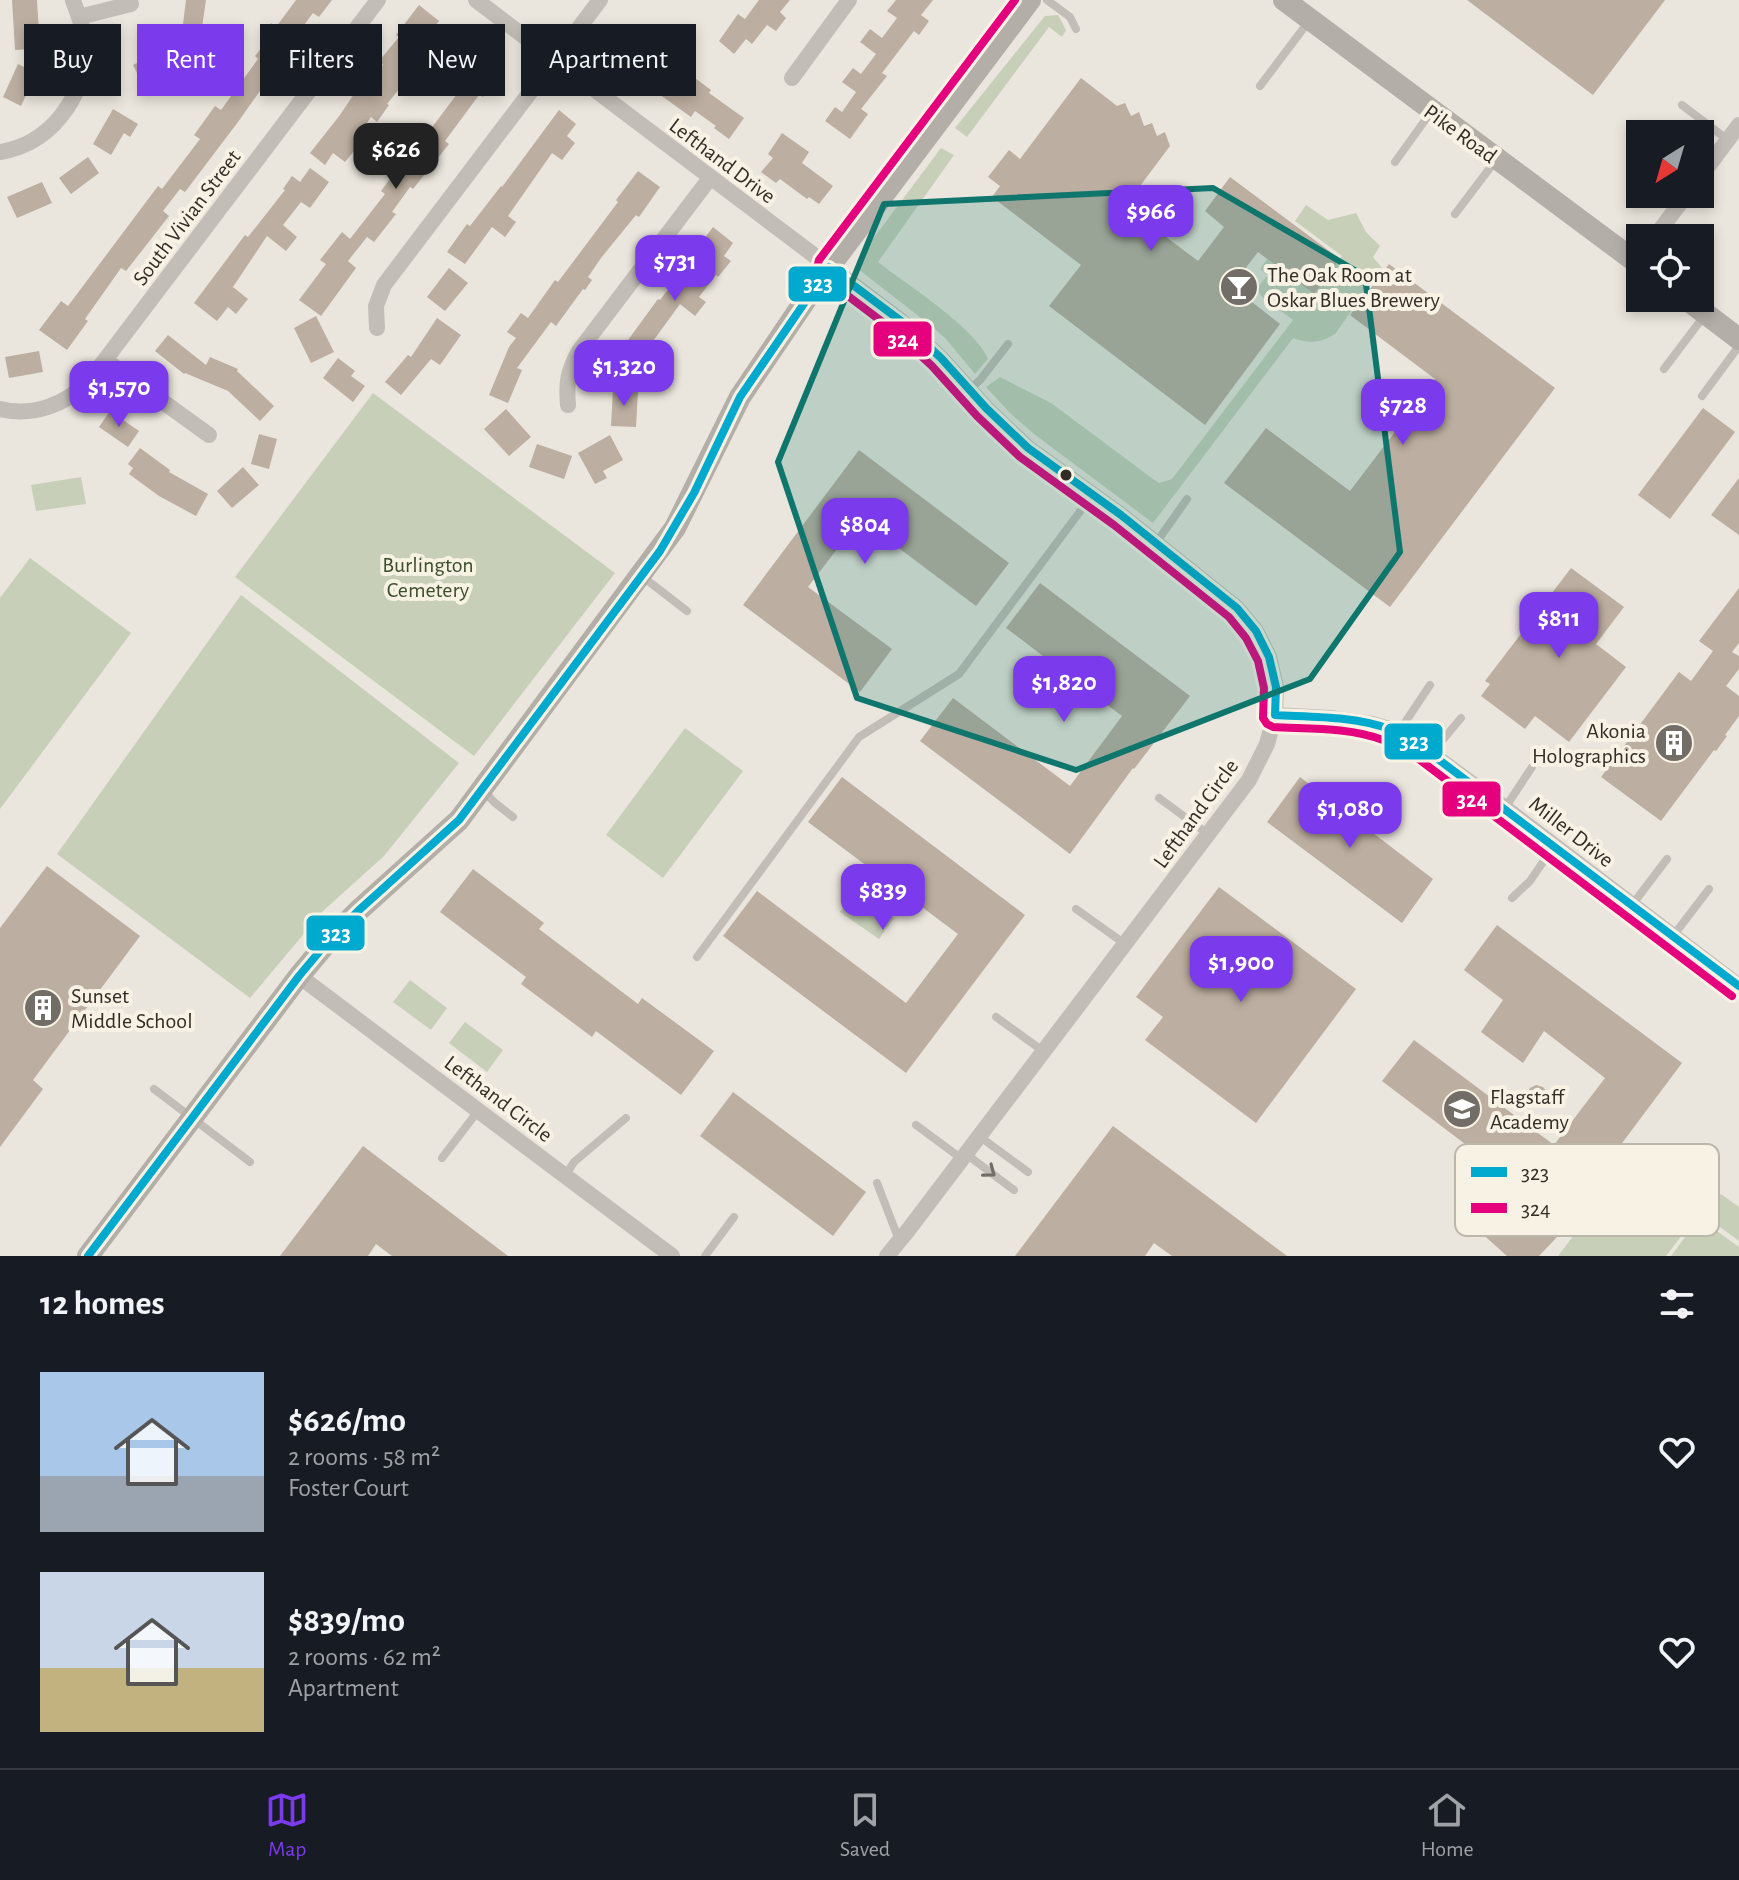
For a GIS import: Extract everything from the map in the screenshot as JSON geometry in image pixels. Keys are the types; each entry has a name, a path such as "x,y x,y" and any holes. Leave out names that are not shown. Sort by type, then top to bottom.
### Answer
{"street":[{"path":"0,152 37,139 57,122 74,98 82,77 85,48 84,34 73,0"},
{"name":"South Vivian Street","path":"0,409 31,412 57,405 79,391 378,0"},
{"name":"Lefthand Drive","path":"476,0 521,34"},
{"path":"581,24 600,0"},
{"path":"792,78 849,0"},
{"path":"88,1256 299,976 358,911 459,820 642,576 675,528 756,371 829,267 1030,0"},
{"name":"Pike Road","path":"1284,0 1432,112 1626,252"},
{"path":"79,17 131,4"},
{"path":"377,328 376,306 384,285 526,96"},
{"name":"Lefthand Drive","path":"603,96 829,267"},
{"path":"1714,158 1739,125"},
{"path":"568,405 570,368 579,351 710,178"},
{"name":"Lefthand Circle","path":"829,267 901,321 1028,448 1093,494 1237,608 1256,631 1269,657 1276,687 1275,715 1267,744 1249,780 887,1256"},
{"path":"1703,312 1739,339"},
{"path":"105,360 209,435"},
{"name":"Miller Drive","path":"1275,715 1372,724 1398,733 1505,808 1739,986"},
{"name":"Lefthand Circle","path":"299,976 672,1256"}],"lane":[{"path":"1047,0 1070,17 1076,29"},
{"path":"1260,86 1309,20"},
{"path":"1682,105 1728,140"},
{"path":"1395,162 1432,112"},
{"path":"1455,214 1497,159"},
{"path":"1664,369 1706,314"},
{"path":"969,390 1008,344"},
{"path":"1702,396 1739,346"},
{"path":"697,957 859,737 959,674 1093,494"},
{"path":"1156,543 1187,499"},
{"path":"642,576 687,611"},
{"path":"1398,733 1430,685"},
{"path":"1431,754 1461,718"},
{"path":"1505,808 1532,767"},
{"path":"482,789 513,817"},
{"path":"1159,798 1208,834"},
{"path":"1512,898 1530,881 1554,846"},
{"path":"1632,905 1667,859"},
{"path":"1673,937 1709,889"},
{"path":"1076,909 1125,944"},
{"path":"996,1017 1043,1052"},
{"path":"154,1089 250,1162"},
{"path":"442,1158 478,1111"},
{"path":"565,1176 574,1162 626,1118"},
{"path":"916,1125 1014,1190"},
{"path":"979,1136 1028,1172"},
{"path":"877,1183 899,1241"},
{"path":"705,1256 734,1217"}],"highlighted area":[{"path":"1213,188 1365,276 1400,552 1310,679 1076,770 857,698 778,462 884,204"}],"green space":[{"path":"1058,15 1066,30 1062,37 1049,27 967,137 955,128 1045,16"},
{"path":"941,148 954,155 878,262 970,334 988,359 975,374 934,328 858,269 861,255"},
{"path":"1306,205 1328,220 1356,213 1366,232 1380,246 1373,257 1382,268 1335,334 1315,342 1293,338 1153,523 1034,434 986,387 1000,377 1051,403 1159,483 1172,479 1293,320 1261,296 1257,288 1268,275 1260,269 1267,259 1314,294 1342,256 1295,221"},
{"name":"Burlington Cemetery","path":"373,393 615,573 474,756 235,577"},
{"path":"81,477 86,504 36,511 31,485"},
{"path":"30,558 131,633 0,809 0,598"},
{"path":"241,595 459,763 384,856 323,911 250,998 57,854"},
{"path":"685,728 743,771 663,878 606,835"},
{"path":"856,890 894,918 879,939 840,912"},
{"path":"410,980 447,1008 431,1030 393,1002"},
{"path":"465,1022 503,1050 487,1072 449,1043"},
{"path":"1721,1194 1739,1207 1739,1241 1719,1226"},
{"path":"1719,1232 1739,1247 1739,1256 1671,1256 1686,1236 1719,1236"},
{"path":"1573,1236 1681,1236 1666,1256 1558,1256"}],"building":[{"path":"12,0 37,0 38,24 24,24 24,50 15,50"},
{"path":"186,0 206,0 202,24 183,24"},
{"path":"296,0 332,0 319,17 313,13 305,24 278,24"},
{"path":"759,0 790,0 780,12 786,18 776,31 767,25 752,44 746,39 734,54 719,41 738,14 745,19"},
{"path":"896,0 933,0 921,15 929,21 919,35 914,31 882,73 887,76 861,109 868,114 850,139 825,121 835,107 842,112 856,92 842,82 853,68 861,74 876,54 860,42 870,29 882,38 897,18 887,11"},
{"path":"1467,0 1665,0 1593,95"},
{"path":"419,5 439,21 437,24 404,24"},
{"path":"398,38 398,90 377,122 371,117 353,143 358,146 345,162 333,153 325,165 310,153 353,96 382,96 382,57"},
{"path":"260,50 260,91 185,192 180,189 163,211 169,216 126,271 121,268 67,350 39,330 61,301 68,306 158,186 162,189 200,139 194,135 215,106 221,110 231,96 244,96 244,78 258,59 255,56"},
{"path":"18,64 24,67 26,96 21,106 3,97"},
{"path":"1081,78 1117,106 1125,103 1131,116 1139,112 1144,126 1152,123 1157,136 1165,132 1170,146 1125,206 1198,261 1224,227 1205,211 1230,177 1340,259 1314,294 1258,252 1238,278 1249,286 1243,295 1280,324 1205,425 1049,306 1081,265 992,197 1000,186 988,177 1009,150 1020,159"},
{"path":"696,79 711,90 709,93 744,118 729,139 695,111 691,117 662,96 696,96"},
{"path":"456,96 478,96 445,141 449,144 413,189 410,187 392,212 396,214 374,242 367,237 348,261 356,268 321,316 299,300 326,264 320,260 342,232 350,239 385,194 381,191 406,153 426,127 430,130"},
{"path":"113,109 138,124 130,137 124,133 111,155 93,144"},
{"path":"559,110 576,124 567,136 575,143 562,160 552,153 508,216 516,222 505,237 492,227 465,264 447,252 467,224 470,226 502,187"},
{"path":"782,133 809,152 802,163 833,186 819,204 780,179 776,183 761,172 773,158 768,154"},
{"path":"88,157 99,173 71,194 59,178"},
{"path":"310,168 329,182 310,208 301,202 283,225 297,237 286,251 267,236 233,287 248,299 236,314 228,307 217,321 194,303 245,235 248,237 285,190 292,176 300,182"},
{"path":"638,171 660,187 639,217 636,215 601,258 588,277 592,280 585,290 556,326 551,322 517,368 522,370 508,403 489,395 509,347 516,338 507,332 521,313 528,318 555,280 558,282"},
{"path":"42,182 52,203 17,218 7,197"},
{"path":"713,227 733,243 724,256 731,261 699,297 706,302 695,316 680,304 639,364 647,371 636,385 614,367 621,359 617,355 658,299 688,264 691,267 706,247 701,243"},
{"path":"1389,264 1555,388 1390,607 1224,483 1266,428 1350,491 1435,379 1350,315"},
{"path":"449,268 468,283 445,311 427,297"},
{"path":"316,316 334,352 311,363 294,328"},
{"path":"437,318 461,335 440,365 431,359 401,395 385,382 408,355 411,357"},
{"path":"168,335 206,365 210,357 238,369 274,406 260,421 228,391 184,374 155,351"},
{"path":"39,351 43,372 9,378 5,357"},
{"path":"338,358 355,371 351,376 365,386 353,402 323,378"},
{"path":"613,390 638,391 636,427 611,426"},
{"path":"1703,408 1735,432 1670,519 1638,495"},
{"path":"506,409 531,437 509,456 484,429"},
{"path":"110,411 139,431 128,447 99,427"},
{"path":"259,434 277,439 269,469 251,464"},
{"path":"610,435 623,460 603,471 607,478 595,484 578,453"},
{"path":"537,444 572,456 564,479 529,467"},
{"path":"140,448 169,472 208,494 196,516 159,496 129,474 133,468 128,464"},
{"path":"859,450 1009,563 976,606 860,519 808,587 892,649 860,692 743,605"},
{"path":"243,467 259,485 232,508 217,491"},
{"path":"1739,478 1739,535 1711,515"},
{"path":"1571,568 1624,607 1596,644 1626,667 1569,742 1535,716 1525,729 1481,696 1490,684 1485,681"},
{"path":"1040,583 1190,696 1070,854 920,741 953,698 1070,786 1122,716 1006,628"},
{"name":"Akonia Holographics","path":"1739,588 1739,643 1732,652 1739,656 1739,669 1726,686 1739,696 1739,716 1716,751 1661,821 1601,777 1679,672 1691,681 1713,651 1699,641"},
{"path":"842,777 1025,915 906,1073 723,936 757,891 906,1003 958,934 808,822"},
{"path":"1300,777 1433,879 1402,923 1267,822"},
{"name":"Sunset Middle School","path":"47,866 140,936 33,1080 43,1089 0,1147 0,928"},
{"path":"473,869 544,923 539,929 638,1004 642,998 714,1051 681,1095 596,1031 592,1037 521,984 526,977 440,912"},
{"path":"1219,887 1356,989 1256,1123 1145,1040 1163,1017 1136,997"},
{"name":"Flagstaff Academy","path":"1497,925 1682,1063 1621,1144 1555,1144 1605,1078 1544,1031 1523,1063 1481,1032 1503,1000 1464,970"},
{"name":"Flagstaff Academy","path":"1414,1040 1553,1144 1465,1144 1382,1081"},
{"path":"1536,1085 1543,1087 1548,1099 1538,1107 1528,1104 1527,1093"},
{"path":"733,1092 866,1192 833,1236 700,1136"},
{"path":"1113,1126 1287,1256 1172,1256 1154,1243 1145,1256 1015,1256"},
{"path":"363,1146 508,1256 392,1256 376,1244 368,1256 280,1256"},
{"name":"Flagstaff Academy","path":"1485,1236 1557,1237 1539,1256 1507,1256"}],"transit line":[{"name":"324","path":"1015,0 819,260 819,274 893,330 1020,457 1114,525 1229,617 1246,638 1258,661 1264,688 1263,718 1267,724 1357,733 1387,741 1412,754 1732,996"},
{"name":"323","path":"88,1256 330,939 459,820 660,551 694,493 740,397 829,267 901,321 1028,448 1121,515 1237,608 1256,631 1269,657 1276,687 1275,715 1362,722 1389,729 1418,744 1739,986"}],"place":[{"name":"The Oak Room at Oskar Blues Brewery","path":"1239,287"},
{"name":"Akonia Holographics","path":"1674,743"},
{"name":"Sunset Middle School","path":"43,1008"},
{"name":"Flagstaff Academy","path":"1462,1109"}]}
